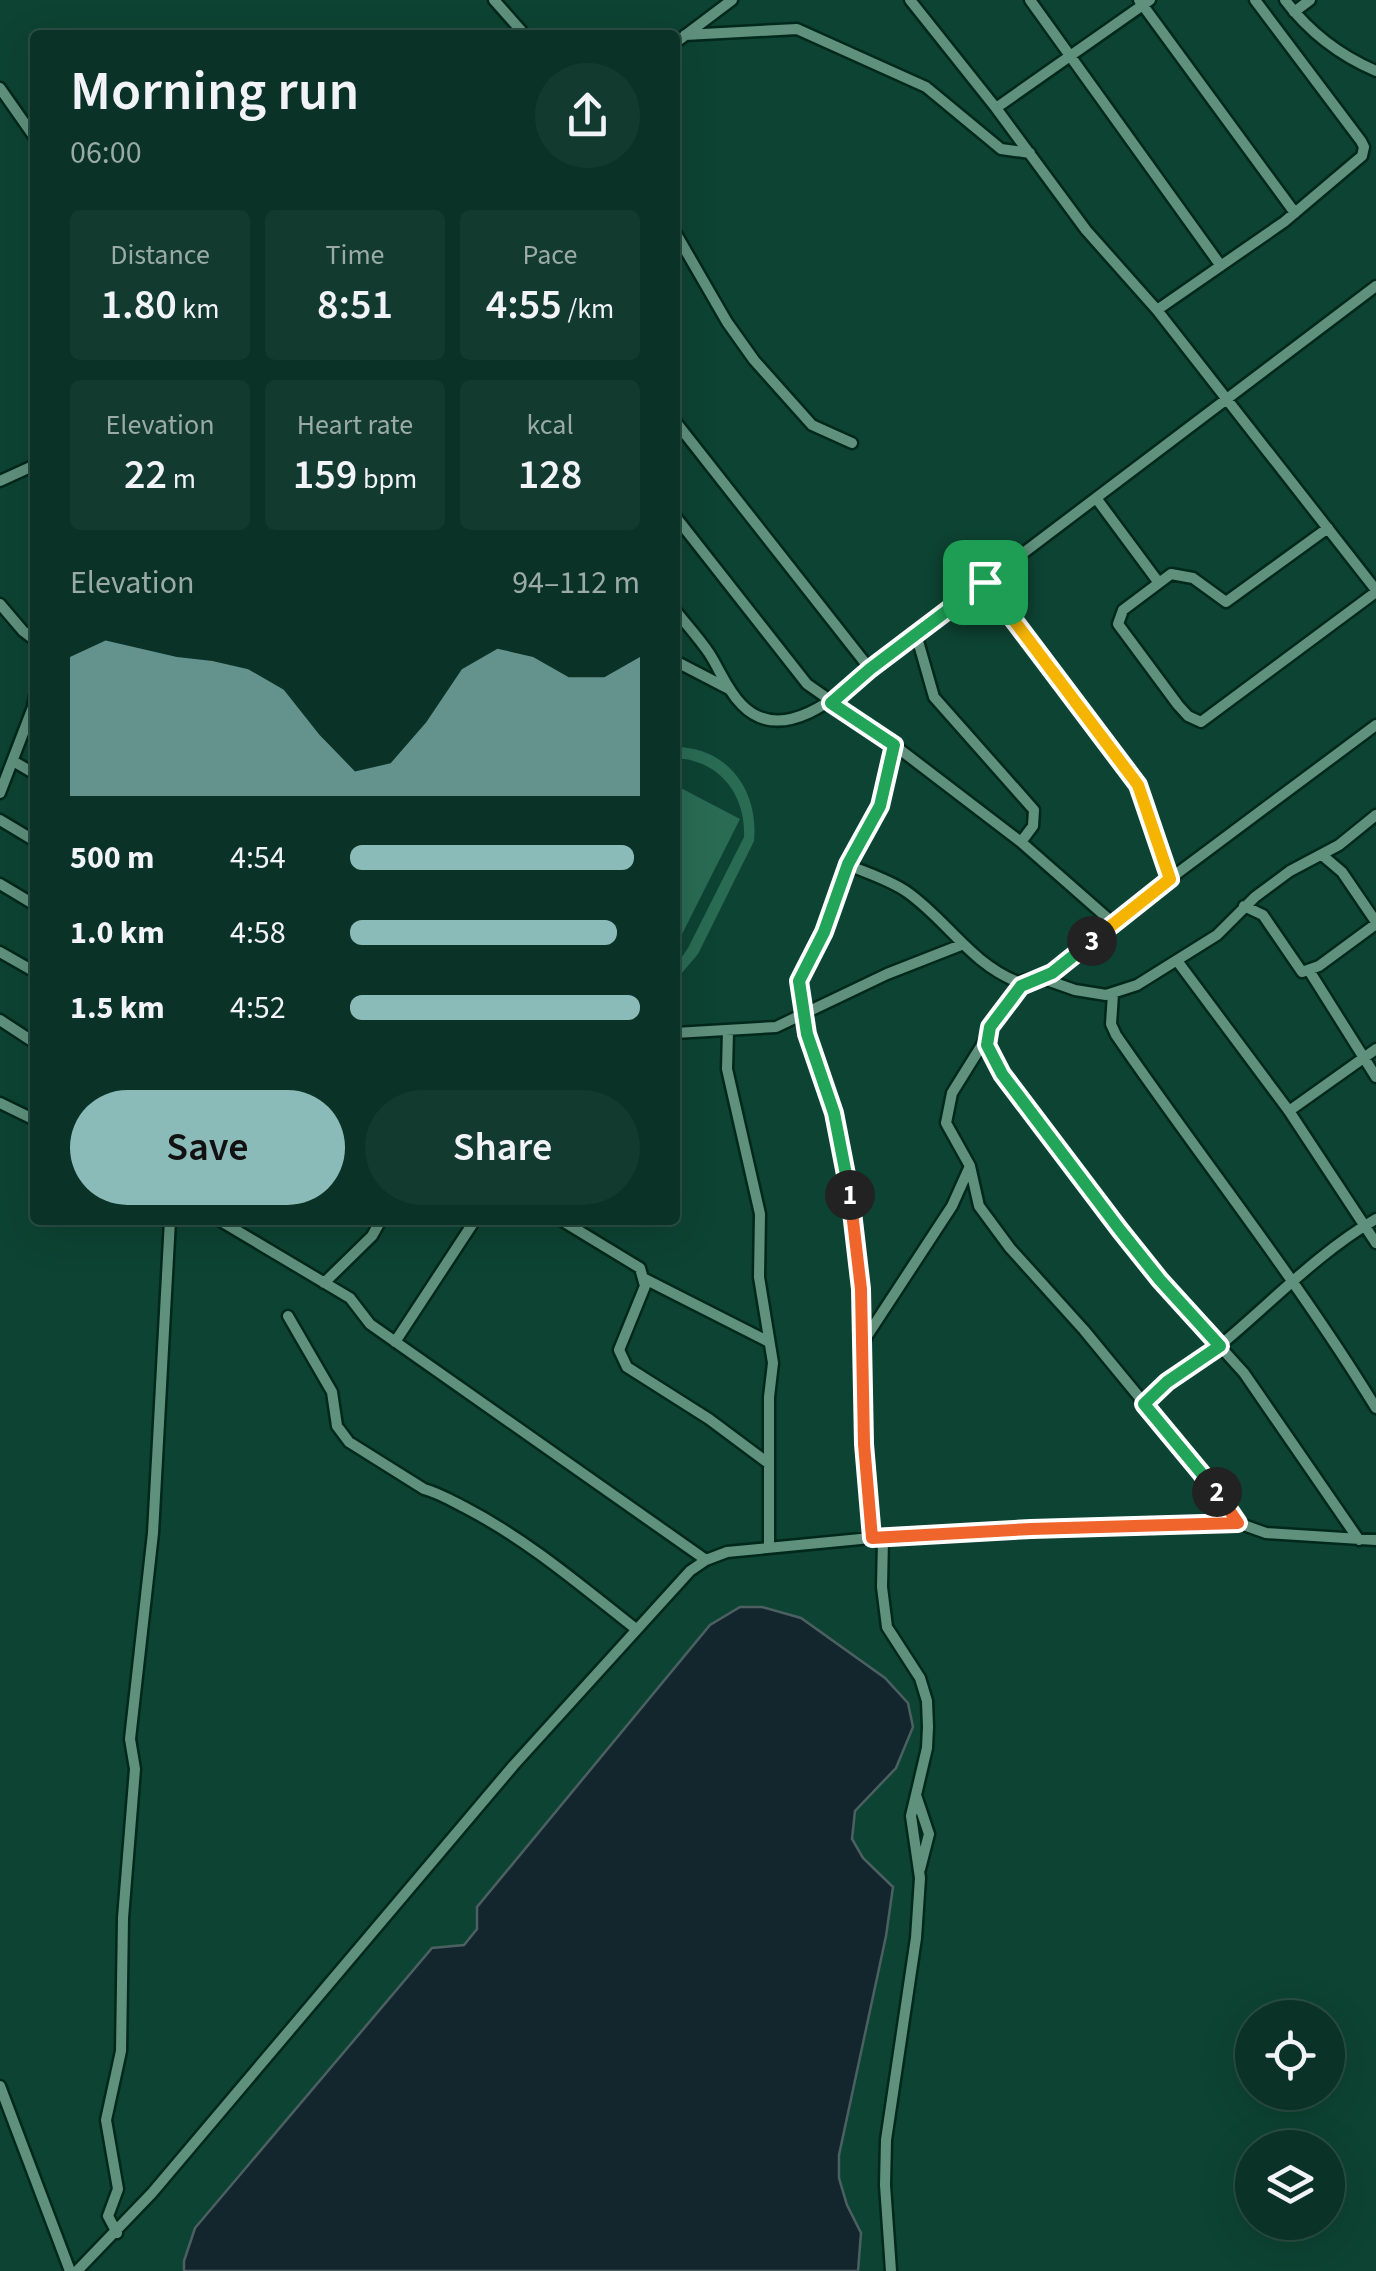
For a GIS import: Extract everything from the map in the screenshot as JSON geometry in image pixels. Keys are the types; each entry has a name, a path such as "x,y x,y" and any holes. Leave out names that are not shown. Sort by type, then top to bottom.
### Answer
{"street":[{"path":"494,0 521,30"},
{"path":"680,39 732,0"},
{"path":"910,0 1110,258 1158,310 1228,399 1328,528 1376,591 1201,722 1194,721 1118,624 1123,610 1171,574 1182,574 1226,602 1328,528"},
{"path":"1030,0 1221,266"},
{"path":"1158,310 1295,213 1353,167 1364,147 1255,0"},
{"path":"1285,0 1321,39 1376,71"},
{"path":"1294,12 1310,0"},
{"path":"996,108 1144,2 1295,213"},
{"path":"686,35 797,29 926,88 1001,149 1030,153"},
{"path":"0,88 30,131"},
{"path":"680,241 754,360 812,425 852,443"},
{"path":"680,616 708,650 745,708 774,720 789,719 831,703 870,669 1376,286"},
{"path":"680,426 870,669"},
{"path":"0,480 30,467"},
{"path":"1096,498 1159,583"},
{"path":"680,523 807,684 1022,842 1112,922"},
{"path":"985,582 1138,785 1170,879"},
{"path":"0,604 30,636"},
{"path":"916,634 934,698 1034,810 1033,826 1022,842"},
{"path":"680,664 730,690"},
{"path":"0,793 30,714"},
{"path":"848,864 904,889 961,945 1007,978 1041,978 1376,725"},
{"path":"890,2271 884,2185 886,2140 916,1938 919,1870 911,1826 927,1748 927,1701 912,1663 887,1627 864,1444 861,1289 850,1191 834,1113 799,990 801,974 824,932 848,864 880,806 894,745"},
{"path":"13,760 30,771"},
{"path":"1041,978 1075,990 1112,994 1138,985 1217,935 1244,906 1376,816"},
{"path":"0,820 30,838"},
{"path":"1310,972 1376,923 1342,872 1322,855"},
{"path":"0,884 30,902"},
{"path":"1244,906 1263,915 1300,970 1310,972 1376,1077"},
{"path":"680,1033 776,1027 887,974 961,945"},
{"path":"0,952 30,969"},
{"path":"1178,962 1289,1112 1376,1243"},
{"path":"1027,981 990,1027 986,1040 952,1093 946,1123 970,1166 979,1206 1031,1274 1084,1330 1224,1500 1238,1523"},
{"path":"1112,994 1111,1024 1116,1035 1294,1282 1376,1408"},
{"path":"0,1020 30,1039"},
{"path":"728,1031 727,1069 760,1214 759,1277 772,1363 769,1548"},
{"path":"986,1040 990,1053 1037,1121 1160,1280 1278,1418 1359,1540"},
{"path":"1289,1112 1376,1050"},
{"path":"0,1102 30,1117"},
{"path":"862,1343 952,1206 970,1166"},
{"path":"1144,1404 1376,1219"},
{"path":"117,2233 108,2216 118,2189 106,2120 121,2051 123,1918 135,1761 130,1738 153,1533 170,1225"},
{"path":"227,1225 350,1298 370,1324 706,1560"},
{"path":"324,1283 372,1236 378,1225"},
{"path":"395,1342 472,1225"},
{"path":"569,1225 640,1268 646,1286 619,1350 627,1367 768,1463"},
{"path":"643,1278 770,1342"},
{"path":"288,1316 332,1392 337,1426 349,1442 424,1489 437,1492 524,1541 636,1629"},
{"path":"0,2086 74,2271 117,2233 462,1826 636,1629 690,1571 706,1560 727,1552 1031,1529 1238,1523 1266,1532 1376,1540"},
{"path":"916,1794 929,1827 919,1870"}],"green space":[{"path":"680,748 710,755 736,775 751,805 754,841 698,954 680,975 680,960 744,837 740,807 727,782 705,765 680,759"},
{"path":"680,788 740,819 680,938"}],"water":[{"path":"740,1607 762,1607 801,1618 885,1678 908,1703 913,1727 896,1768 855,1811 852,1839 863,1858 893,1887 839,2155 839,2178 861,2233 858,2271 184,2271 195,2228 432,1948 464,1945 477,1929 477,1907 710,1625"}],"route":[{"path":"985,582 1138,785 1170,879 1052,973 1021,986 990,1027 987,1045 1002,1074 1120,1230 1220,1346 1167,1382 1144,1404 1224,1500 1238,1523 872,1538 855,1224 834,1113 807,1034 799,981 824,932 848,864 880,806 894,745 831,703 985,582"}]}
